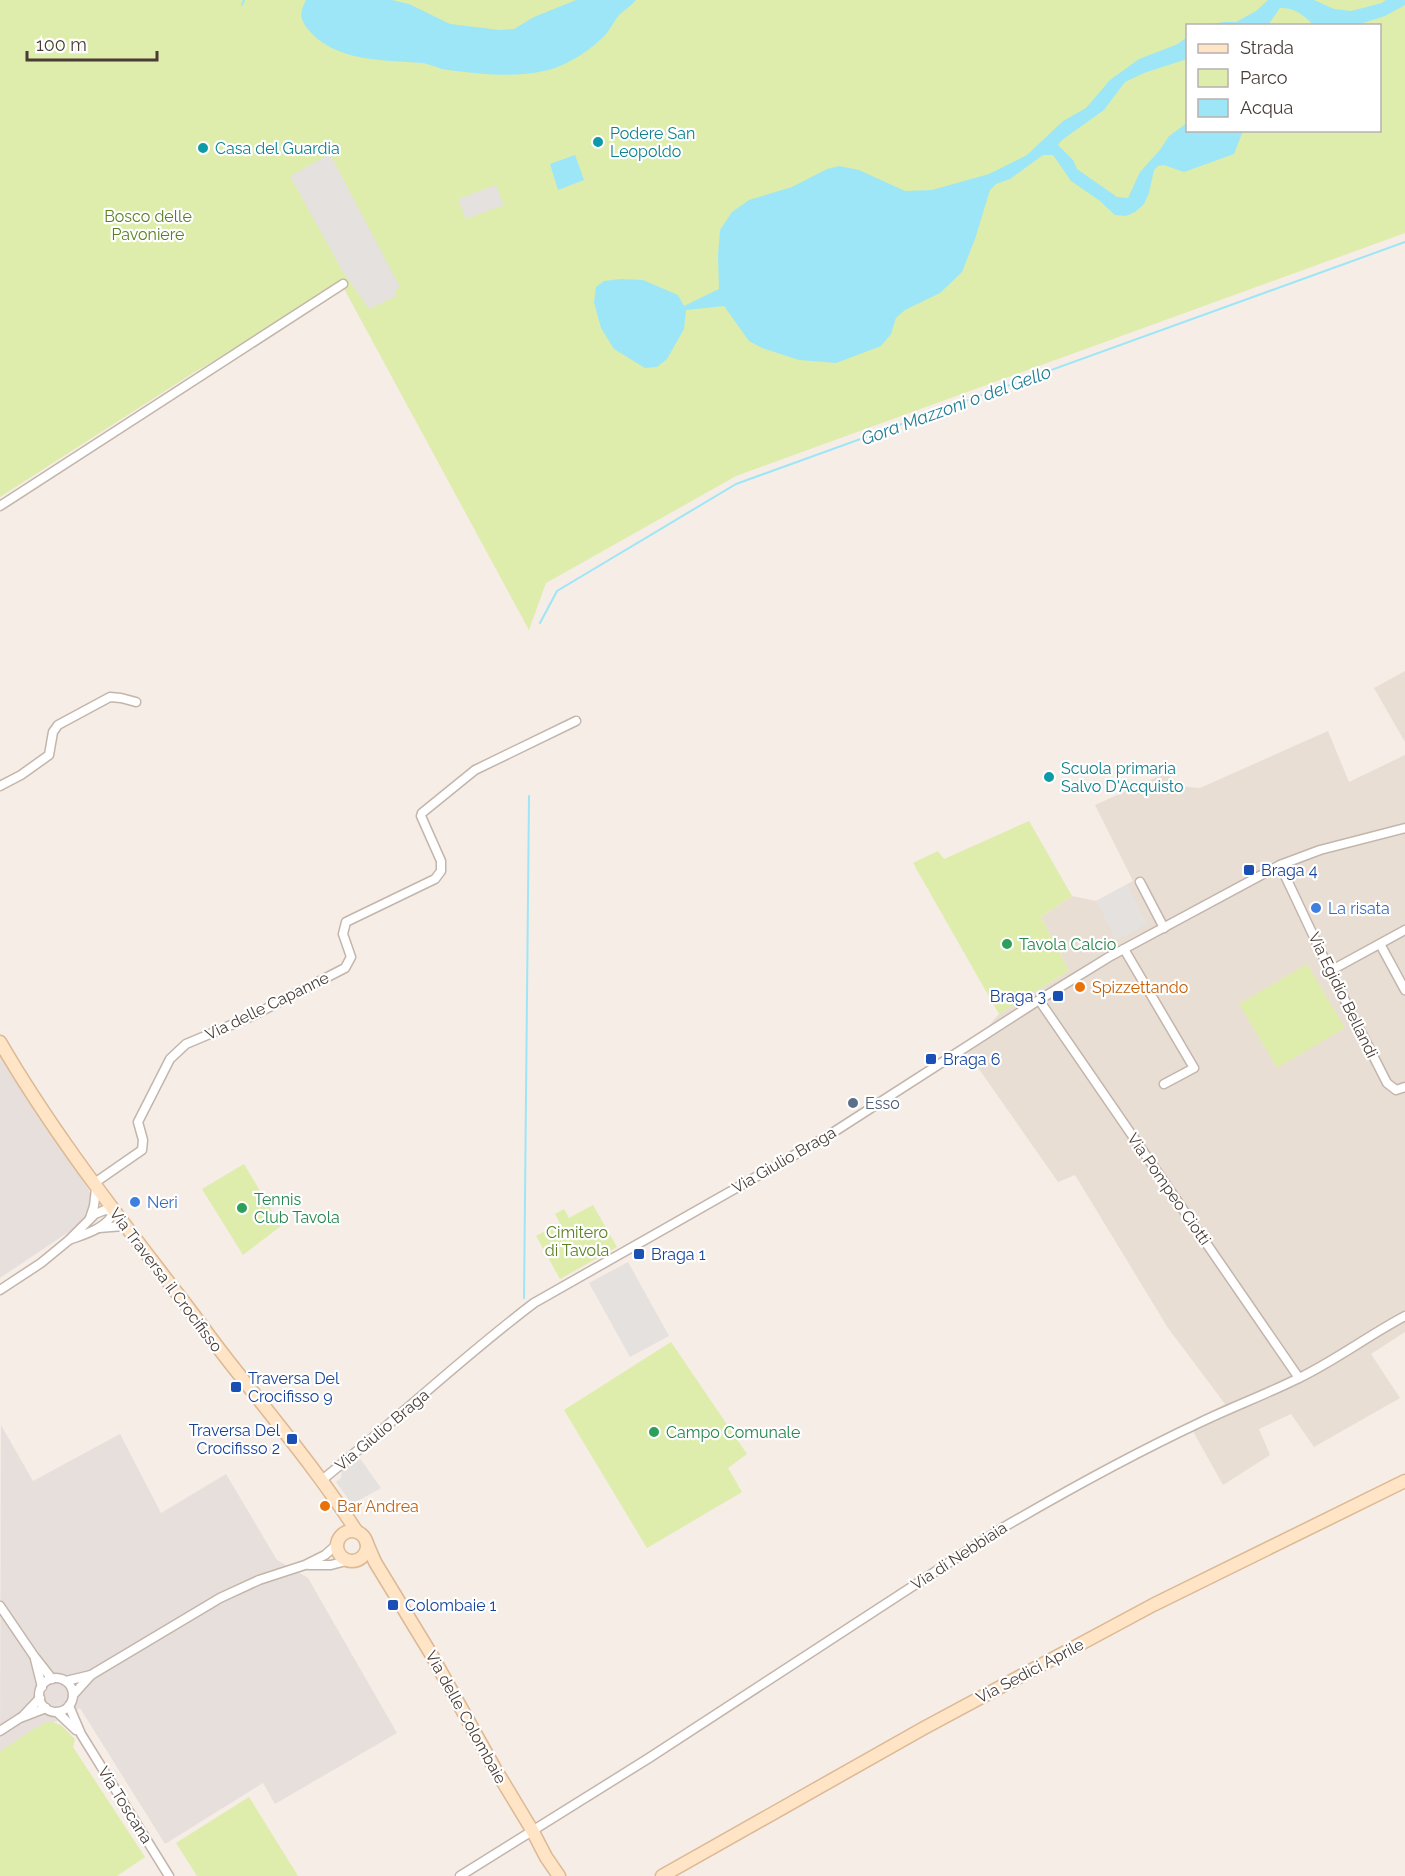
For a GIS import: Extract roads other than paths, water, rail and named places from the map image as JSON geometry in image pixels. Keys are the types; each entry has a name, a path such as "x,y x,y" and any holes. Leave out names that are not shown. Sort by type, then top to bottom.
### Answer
{"street":[{"path":"0,506 343,284"},
{"path":"0,786 21,775 49,755 52,732 64,721 110,697 136,702"},
{"name":"Via delle Capanne","path":"94,1187 142,1150 143,1140 138,1122 170,1059 186,1044 250,1017 345,968 351,957 343,934 346,922 435,879 441,871 441,861 421,816 422,813 475,770 576,721"},
{"name":"Via Giulio Braga","path":"322,1480 498,1330 534,1303 826,1137 1039,1000 1124,949 1280,865 1320,850 1405,828"},
{"name":"Via Egidio Bellandi","path":"1280,865 1330,971 1387,1083 1396,1089 1405,1087"},
{"path":"1140,882 1164,928"},
{"path":"1330,971 1405,930"},
{"path":"1380,944 1405,990"},
{"path":"1124,949 1194,1068 1164,1084"},
{"name":"Via Pompeo Ciotti","path":"1039,1000 1299,1378"},
{"name":"Via Traversa il Crocifisso","path":"0,1042 50,1123 94,1187 322,1480 341,1511 347,1534"},
{"path":"89,1219 94,1206 94,1187"},
{"path":"0,1290 41,1263 100,1211 114,1211 109,1220 99,1228 69,1240"},
{"path":"99,1228 123,1226"},
{"name":"Via di Nebbiaia","path":"460,1876 649,1758 999,1530 1048,1501 1178,1434 1299,1378 1331,1361 1379,1329 1405,1316"},
{"name":"Via Sedici Aprile","path":"662,1876 924,1728 1153,1605 1405,1481"},
{"path":"305,1565 331,1565 353,1560 365,1554 366,1541 347,1534"},
{"path":"347,1534 338,1543 339,1552 346,1559 353,1560"},
{"path":"40,1698 46,1708 57,1712 69,1706 73,1695 91,1675 220,1598 259,1580 305,1565 325,1555 347,1534"},
{"name":"Via delle Colombaie","path":"366,1541 375,1562 559,1876"},
{"name":"Via delle Colombaie","path":"353,1560 366,1563 385,1578"},
{"path":"0,1606 52,1678 66,1681 91,1675"},
{"path":"0,1731 20,1718 40,1698 42,1687 34,1656"},
{"path":"42,1687 52,1678"},
{"path":"66,1681 73,1695"},
{"name":"Via Toscana","path":"69,1706 81,1734 169,1876"},
{"path":"20,1718 46,1708"},
{"name":"Via Toscana","path":"57,1712 81,1734"},
{"name":"Via delle Colombaie","path":"546,1857 549,1876"}],"water":[{"path":"306,0 392,0 409,4 450,24 500,30 514,29 534,17 576,0 636,0 619,15 600,40 578,57 561,66 544,71 508,75 448,70 422,63 376,60 345,53 318,39 307,28 301,14"},
{"path":"1268,0 1314,0 1334,9 1351,11 1386,0 1405,0 1405,5 1385,16 1360,24 1312,24 1298,12 1280,8 1269,24 1211,24 1236,22 1256,11"},
{"path":"1186,38 1186,59 1144,73 1125,82 1104,110 1058,145 1073,160 1077,169 1117,197 1128,198 1140,172 1169,136 1186,124 1186,132 1243,132 1234,154 1184,172 1164,165 1158,166 1154,170 1144,204 1126,216 1115,215 1100,201 1071,181 1053,155 1043,155 1010,179 996,184 990,190 962,272 940,293 905,310 896,318 891,334 881,346 836,363 799,360 762,348 749,341 724,306 686,310 684,329 667,359 657,367 645,368 614,349 601,328 594,302 596,287 604,281 643,280 678,295 684,306 719,289 720,230 732,212 749,200 792,187 827,169 839,166 859,170 905,191 932,190 989,174 1027,155 1063,121 1086,108 1110,80 1139,59 1178,44"},
{"path":"575,155 584,180 558,190 550,164"}],"waterway":[{"path":"242,5 244,0"},
{"name":"Gora Mazzoni o del Gello","path":"540,623 557,591 736,484 1405,242"},
{"path":"524,1298 529,796"}],"place":[{"name":"Podere San Leopoldo","path":"598,142"},
{"name":"Casa del Guardia","path":"203,148"},
{"name":"Scuola primaria Salvo D'Acquisto","path":"1049,777"},
{"name":"Braga 4","path":"1249,870"},
{"name":"La risata","path":"1316,908"},
{"name":"Tavola Calcio","path":"1007,944"},
{"name":"Spizzettando","path":"1080,987"},
{"name":"Braga 3","path":"1058,996"},
{"name":"Braga 6","path":"931,1059"},
{"name":"Esso","path":"853,1103"},
{"name":"Neri","path":"135,1202"},
{"name":"Tennis Club Tavola","path":"242,1208"},
{"name":"Braga 1","path":"639,1254"},
{"name":"Traversa Del Crocifisso 9","path":"236,1387"},
{"name":"Campo Comunale","path":"654,1432"},
{"name":"Traversa Del Crocifisso 2","path":"292,1439"},
{"name":"Bar Andrea","path":"325,1506"},
{"name":"Colombaie 1","path":"393,1605"}],"park label":[{"name":"Bosco delle Pavoniere","path":"148,225"},
{"name":"Cimitero di Tavola","path":"577,1241"}]}
